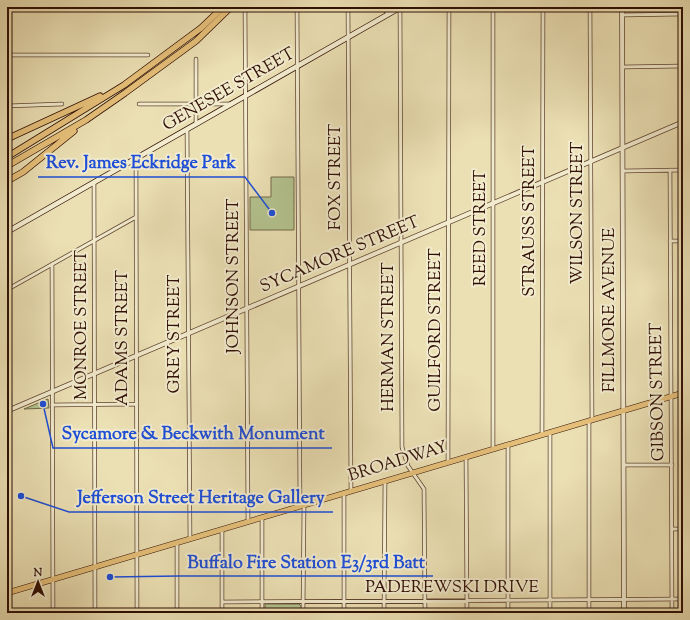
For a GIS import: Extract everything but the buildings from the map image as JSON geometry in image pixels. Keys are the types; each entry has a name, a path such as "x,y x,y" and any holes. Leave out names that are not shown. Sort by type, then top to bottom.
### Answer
{"highway":[{"path":"7,157 124,85 201,28 223,7"},
{"path":"7,166 86,120 171,61 196,41 231,7"},
{"path":"8,139 124,85"},
{"path":"8,181 23,172 86,120"}],"main road":[{"name":"GENESEE STREET","path":"8,231 400,7"},
{"name":"BROADWAY","path":"8,593 683,393"}],"street":[{"path":"9,7 9,613"},
{"name":"JOHNSON STREET","path":"245,7 248,522"},
{"path":"297,7 298,287 303,613"},
{"name":"FOX STREET","path":"348,7 352,491"},
{"path":"379,7 384,8 388,14"},
{"name":"HERMAN STREET","path":"400,7 402,447 404,457 412,473 424,489 425,613"},
{"name":"GUILFORD STREET","path":"448,462 449,7"},
{"name":"REED STREET","path":"493,7 494,449"},
{"name":"STRAUSS STREET","path":"542,7 542,434"},
{"name":"WILSON STREET","path":"589,613 591,161 590,7"},
{"name":"FILLMORE AVENUE","path":"622,7 624,613"},
{"path":"622,15 683,14"},
{"path":"9,55 148,55"},
{"path":"196,59 196,124"},
{"path":"622,67 683,66"},
{"path":"9,104 62,104"},
{"path":"139,104 232,104"},
{"name":"SYCAMORE STREET","path":"8,411 683,122"},
{"name":"GREY STREET","path":"187,129 190,539"},
{"name":"ADAMS STREET","path":"136,159 137,613"},
{"name":"GIBSON STREET","path":"670,170 672,613"},
{"path":"623,171 683,170"},
{"name":"MONROE STREET","path":"94,182 95,613"},
{"path":"10,288 136,217"},
{"path":"670,241 683,241"},
{"path":"52,264 53,613"},
{"path":"52,404 137,404"},
{"path":"550,432 550,613"},
{"path":"508,444 508,613"},
{"path":"466,457 467,613"},
{"path":"624,465 672,465"},
{"path":"384,613 385,481"},
{"path":"344,493 344,613"},
{"path":"262,517 262,613"},
{"path":"222,529 222,613"},
{"path":"672,529 683,530"},
{"path":"177,543 177,613"},
{"name":"PADEREWSKI DRIVE","path":"222,602 589,601 683,599"}],"green space":[{"path":"271,177 294,177 294,230 250,230 250,197 271,197"},
{"path":"48,399 49,408 24,409"},
{"path":"265,604 299,604 301,606 301,613 265,613"}],"place":[{"name":"Rev. James Eckridge Park","path":"272,213"},
{"name":"Sycamore & Beckwith Monument","path":"43,404"},
{"name":"Jefferson Street Heritage Gallery","path":"21,496"},
{"name":"Buffalo Fire Station E3/3rd Batt","path":"110,577"}]}
